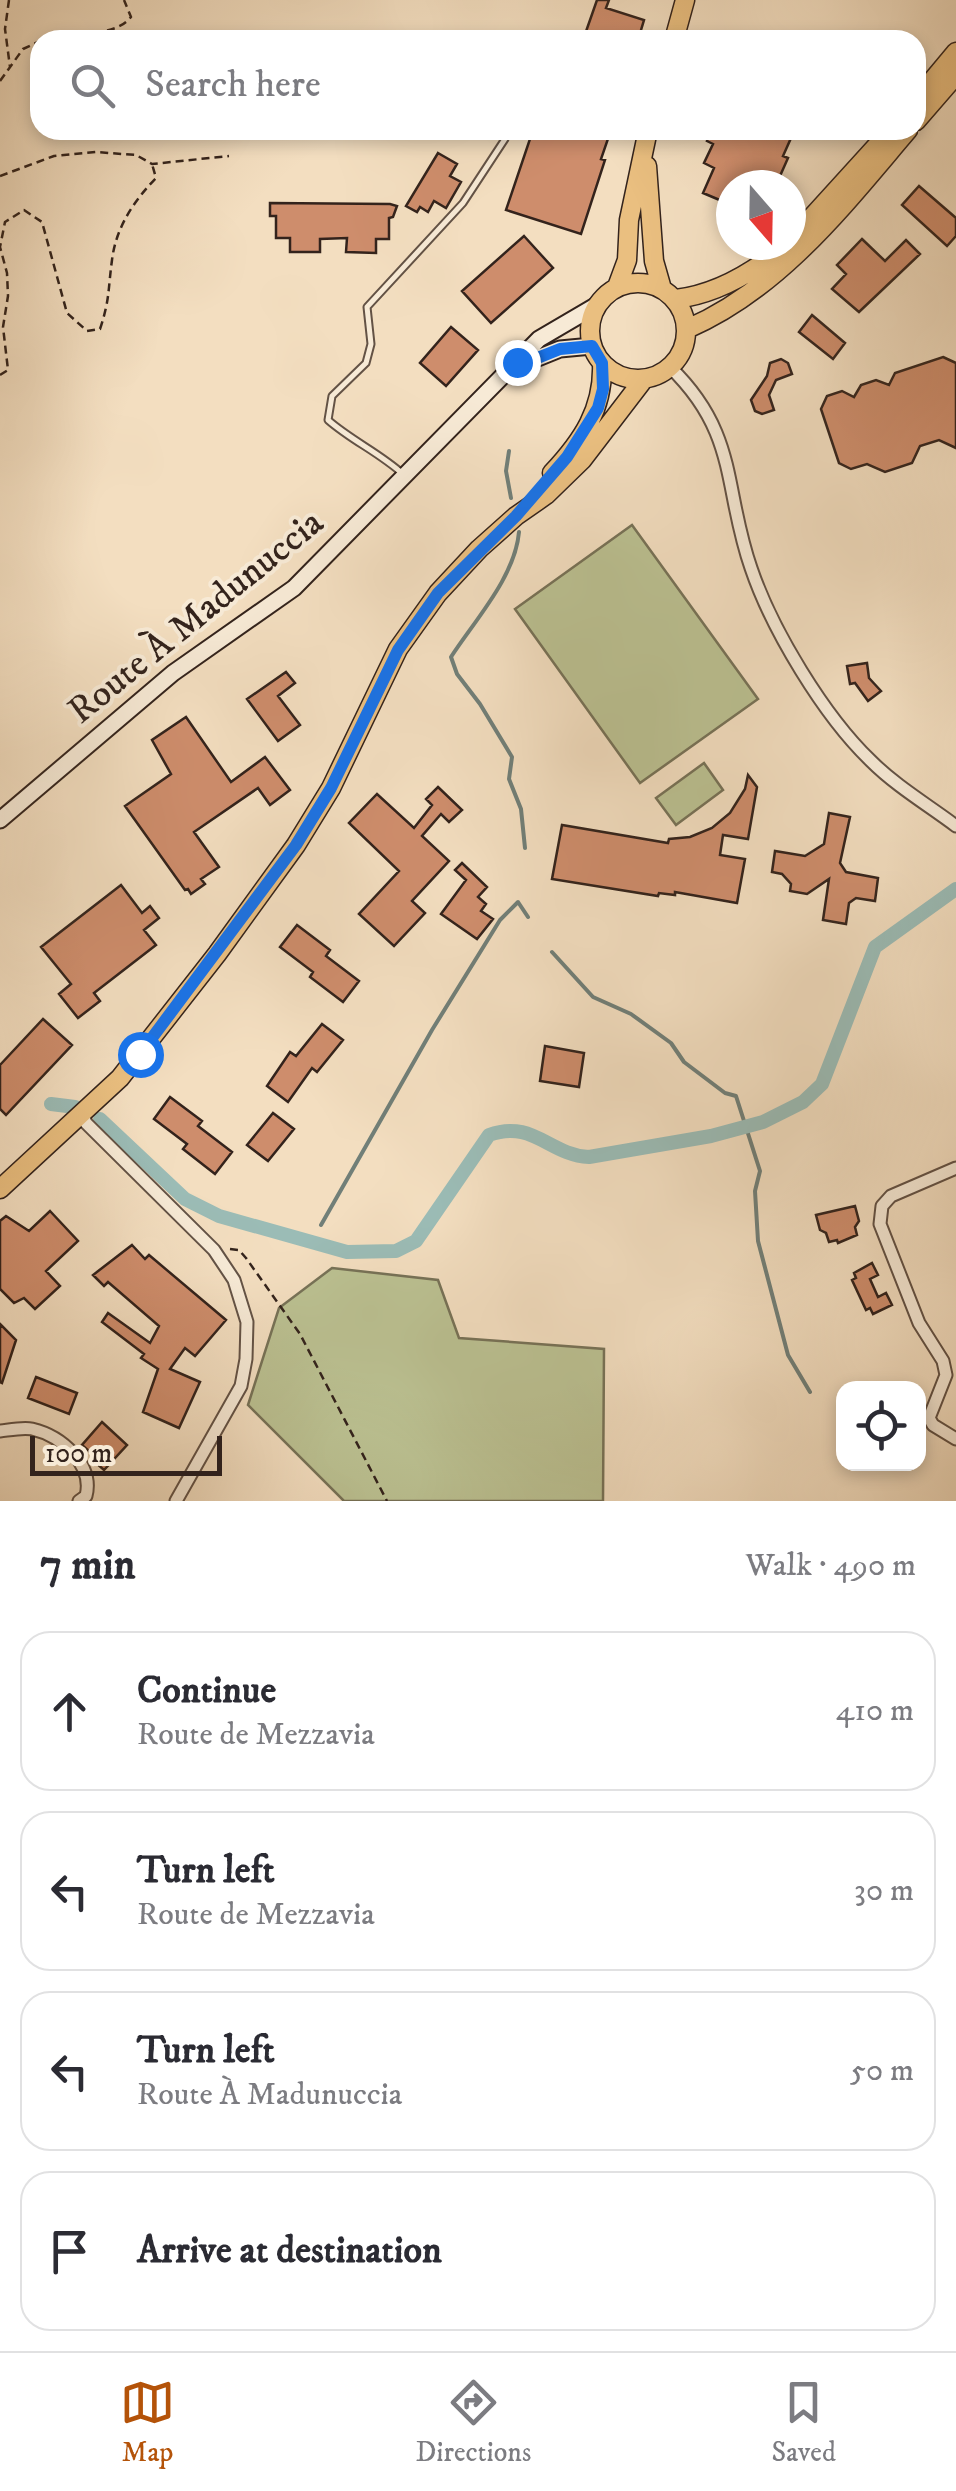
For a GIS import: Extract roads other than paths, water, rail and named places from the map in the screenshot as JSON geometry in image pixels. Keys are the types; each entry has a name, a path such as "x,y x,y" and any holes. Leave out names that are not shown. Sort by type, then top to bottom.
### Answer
{"main road":[{"path":"677,30 685,0"},
{"path":"926,88 956,52"},
{"path":"926,109 956,74"},
{"path":"0,1188 83,1115 140,1054 296,845 331,788 398,650 438,593 516,516 567,457 598,408 603,389 592,318 598,304 616,287 627,260 629,220 645,140"},
{"path":"516,516 546,495 582,460 644,379 670,367 685,343 687,329 654,261 646,140"},
{"path":"806,222 882,140"},
{"path":"687,329 715,317 775,274 899,140"},
{"path":"616,287 641,282 669,294 704,296 765,260"},
{"name":"Route À Madunuccia","path":"0,820 172,673 294,588 539,340 598,304"},
{"name":"Route À Madunuccia","path":"510,369 560,349 597,355"},
{"path":"597,355 621,376 644,379"}],"street":[{"path":"670,367 711,417 725,457 750,566 774,623 830,713 871,762 956,826"},
{"path":"83,1115 214,1250 234,1280 247,1322 241,1386 176,1501"},
{"path":"956,1168 891,1196 882,1206 880,1224 919,1323 944,1361 946,1375 929,1418 933,1425 956,1439"},
{"path":"0,1431 32,1430 73,1453 86,1470 90,1484 86,1496 79,1501"}],"lane":[{"path":"406,477 383,455 348,437 328,420 332,396 366,363 371,344 367,306 463,203 504,140"}],"waterway":[{"path":"509,451 506,471 511,498"},
{"path":"519,532 502,582 451,657 457,674 512,757 509,779 521,809 525,848"},
{"path":"100,1119 185,1199 219,1216 347,1252 396,1251 416,1241 489,1135 518,1131 589,1157 711,1136 763,1122 803,1102 822,1084 875,947 956,889"},
{"path":"321,1225 500,920 518,902 528,917"},
{"path":"552,952 593,997 631,1014 671,1043 684,1062 725,1093 736,1096 760,1171 755,1191 758,1241 788,1355 810,1392"},
{"path":"51,1104 75,1107"}]}
